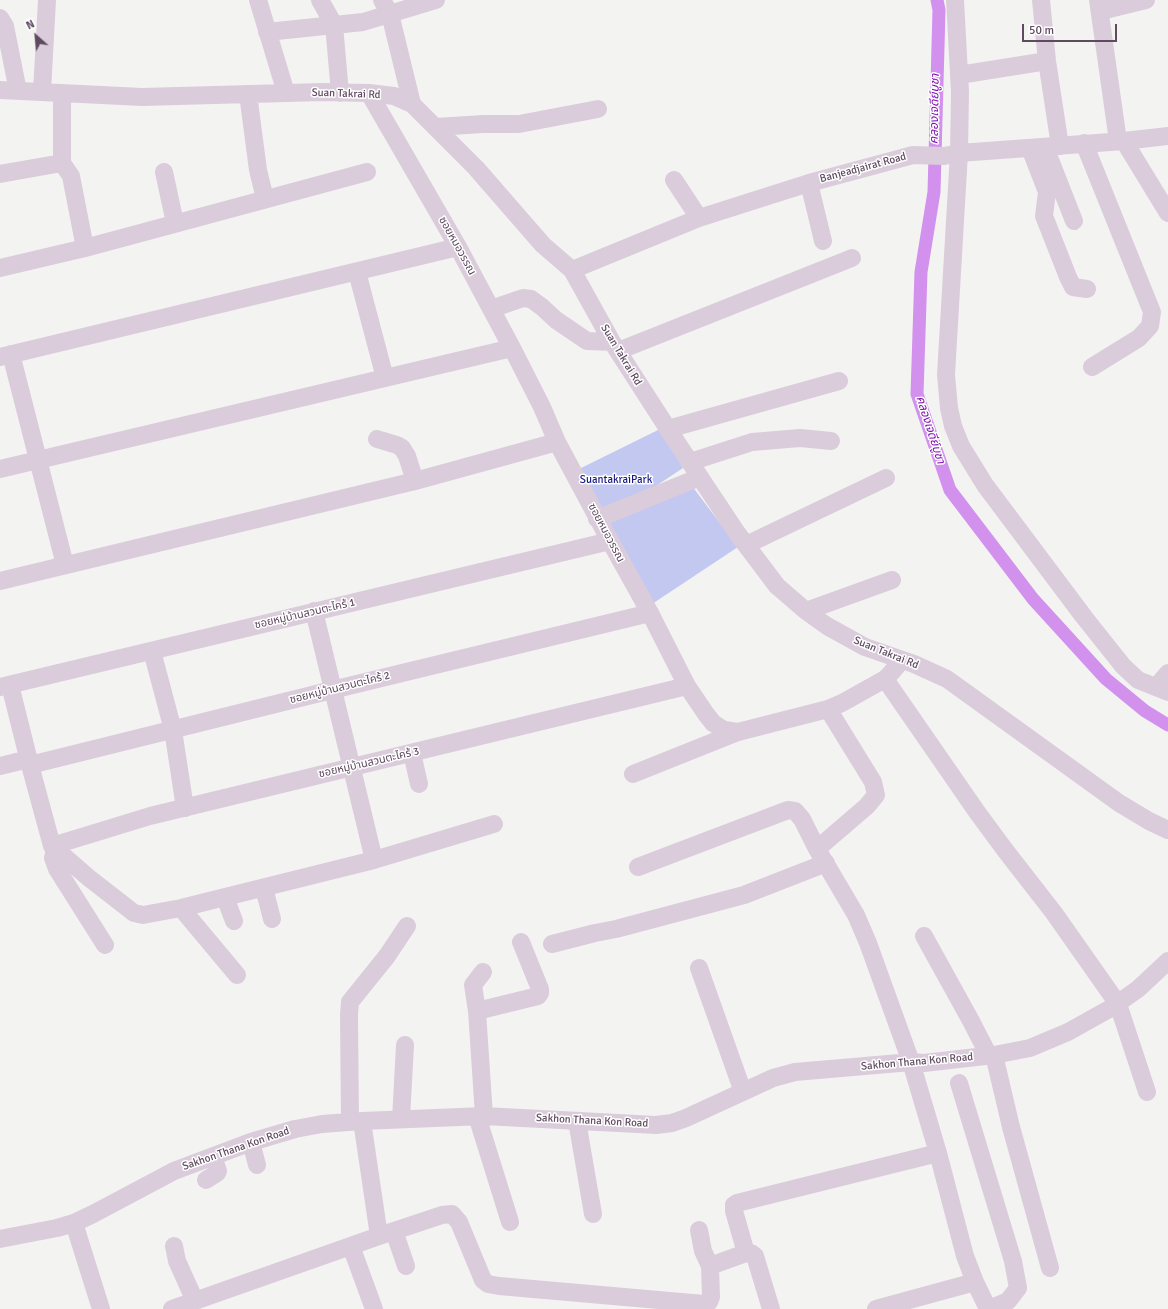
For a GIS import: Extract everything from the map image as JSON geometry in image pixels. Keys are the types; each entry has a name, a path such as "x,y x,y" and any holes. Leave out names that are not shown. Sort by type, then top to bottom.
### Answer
{"street":[{"path":"42,92 47,0"},
{"path":"258,0 286,93"},
{"path":"320,0 334,25 340,93"},
{"path":"267,32 363,22 386,7 436,0"},
{"path":"955,0 960,92 951,155 946,375 949,408 953,426 961,446 985,485 1084,617 1128,670 1138,680 1162,690 1168,673"},
{"path":"1041,0 1047,61 1045,147 1047,192 1044,216 1073,287 1087,289"},
{"path":"1146,0 1099,6 1121,141 1168,214"},
{"path":"386,7 412,104"},
{"path":"0,18 5,26 18,91"},
{"path":"959,75 1047,61"},
{"name":"Suan Takrai Rd","path":"0,90 142,97 286,93 369,93 394,96 412,104 476,168 544,245 572,270 615,347 668,429 746,546 777,586 806,611 827,626 865,647 902,660 947,679 1119,803 1149,821 1168,830"},
{"path":"62,93 62,163 71,176 85,248"},
{"name":"ซอยหมอวรรณ","path":"369,93 458,247 542,407 557,442 650,613 687,686 713,723 724,730 738,732 828,709 842,703 885,678 892,673 902,660"},
{"path":"248,94 258,170 265,199"},
{"path":"435,128 483,124 519,124 598,109"},
{"name":"Banjeadjairat Road","path":"572,270 699,218 809,183 913,155 951,155 1168,136"},
{"path":"1084,144 1152,312 1150,326 1139,338 1092,367"},
{"path":"1045,147 1074,221"},
{"path":"0,174 62,163"},
{"path":"164,172 175,223"},
{"path":"0,268 85,248 367,172"},
{"path":"674,180 699,218"},
{"path":"809,183 823,240"},
{"path":"65,565 38,460 5,356 458,247"},
{"path":"491,309 523,298 530,299 542,307 561,324 587,341 615,347 852,258"},
{"path":"357,272 385,378"},
{"path":"0,469 512,348"},
{"path":"668,429 839,381"},
{"path":"378,438 402,448 407,456 415,481"},
{"path":"690,462 752,442 800,438 831,441"},
{"path":"0,581 415,481 557,442"},
{"path":"598,519 700,477"},
{"path":"746,546 886,478"},
{"name":"ซอยหมู่บ้านสวนตะไคร้ 1","path":"5,686 610,541"},
{"path":"806,611 892,580"},
{"path":"314,611 374,860"},
{"name":"ซอยหมู่บ้านสวนตะไคร้ 2","path":"0,766 30,762 172,730 650,613"},
{"path":"152,650 172,730 186,808"},
{"path":"885,678 976,812 1054,913 1118,1004 1147,1092"},
{"path":"5,686 30,762 54,848 53,858 57,869 105,945"},
{"name":"ซอยหมู่บ้านสวนตะไคร้ 3","path":"54,848 150,816 687,686"},
{"path":"552,944 624,927 744,894 822,856 876,795 873,782 828,709"},
{"path":"633,774 738,732"},
{"path":"412,753 419,784"},
{"path":"638,867 788,810 795,811 802,819 856,915 868,943 911,1062 938,1153 965,1256 988,1309 1008,1301 1018,1288 1013,1260 959,1083"},
{"path":"54,848 95,883 134,913 143,915 181,908 374,860 494,824"},
{"path":"264,888 272,919"},
{"path":"225,897 234,921"},
{"path":"181,908 237,975"},
{"path":"406,1266 386,1233 356,1121 349,1023 350,1002 387,956 407,926"},
{"path":"924,936 992,1056 1050,1268"},
{"path":"477,1011 538,996 540,993 540,989 520,942"},
{"name":"Sakhon Thana Kon Road","path":"0,1239 57,1228 74,1222 93,1214 174,1171 251,1142 294,1129 322,1124 356,1121 480,1116 656,1125 672,1123 686,1118 774,1078 795,1072 911,1062 924,1063 992,1056 1030,1048 1068,1032 1118,1004 1138,989 1167,962"},
{"path":"699,968 743,1092"},
{"path":"483,972 473,985 477,1011 480,1116 510,1222"},
{"path":"401,1119 405,1045"},
{"path":"577,1121 593,1214"},
{"path":"251,1142 257,1165"},
{"path":"746,1253 734,1210 734,1205 737,1203 938,1153"},
{"path":"206,1180 218,1173 213,1156"},
{"path":"172,1309 386,1233 442,1215 452,1214 459,1222 483,1280 488,1284 704,1304 709,1302 711,1297 710,1266 703,1251 699,1230"},
{"path":"74,1222 100,1309"},
{"path":"174,1246 180,1266 195,1301"},
{"path":"351,1246 374,1309"},
{"path":"710,1266 746,1253 751,1253 755,1256 771,1309"},
{"path":"876,1309 975,1282"}],"green space":[{"name":"SuantakraiPark","path":"660,429 683,468 606,519 692,486 738,547 649,606 577,470"}],"waterway":[{"name":"คลองเจดีย์บูชา","path":"937,0 939,10 934,192 921,272 917,394 950,490 1033,599 1106,679 1145,711 1168,725"}]}
